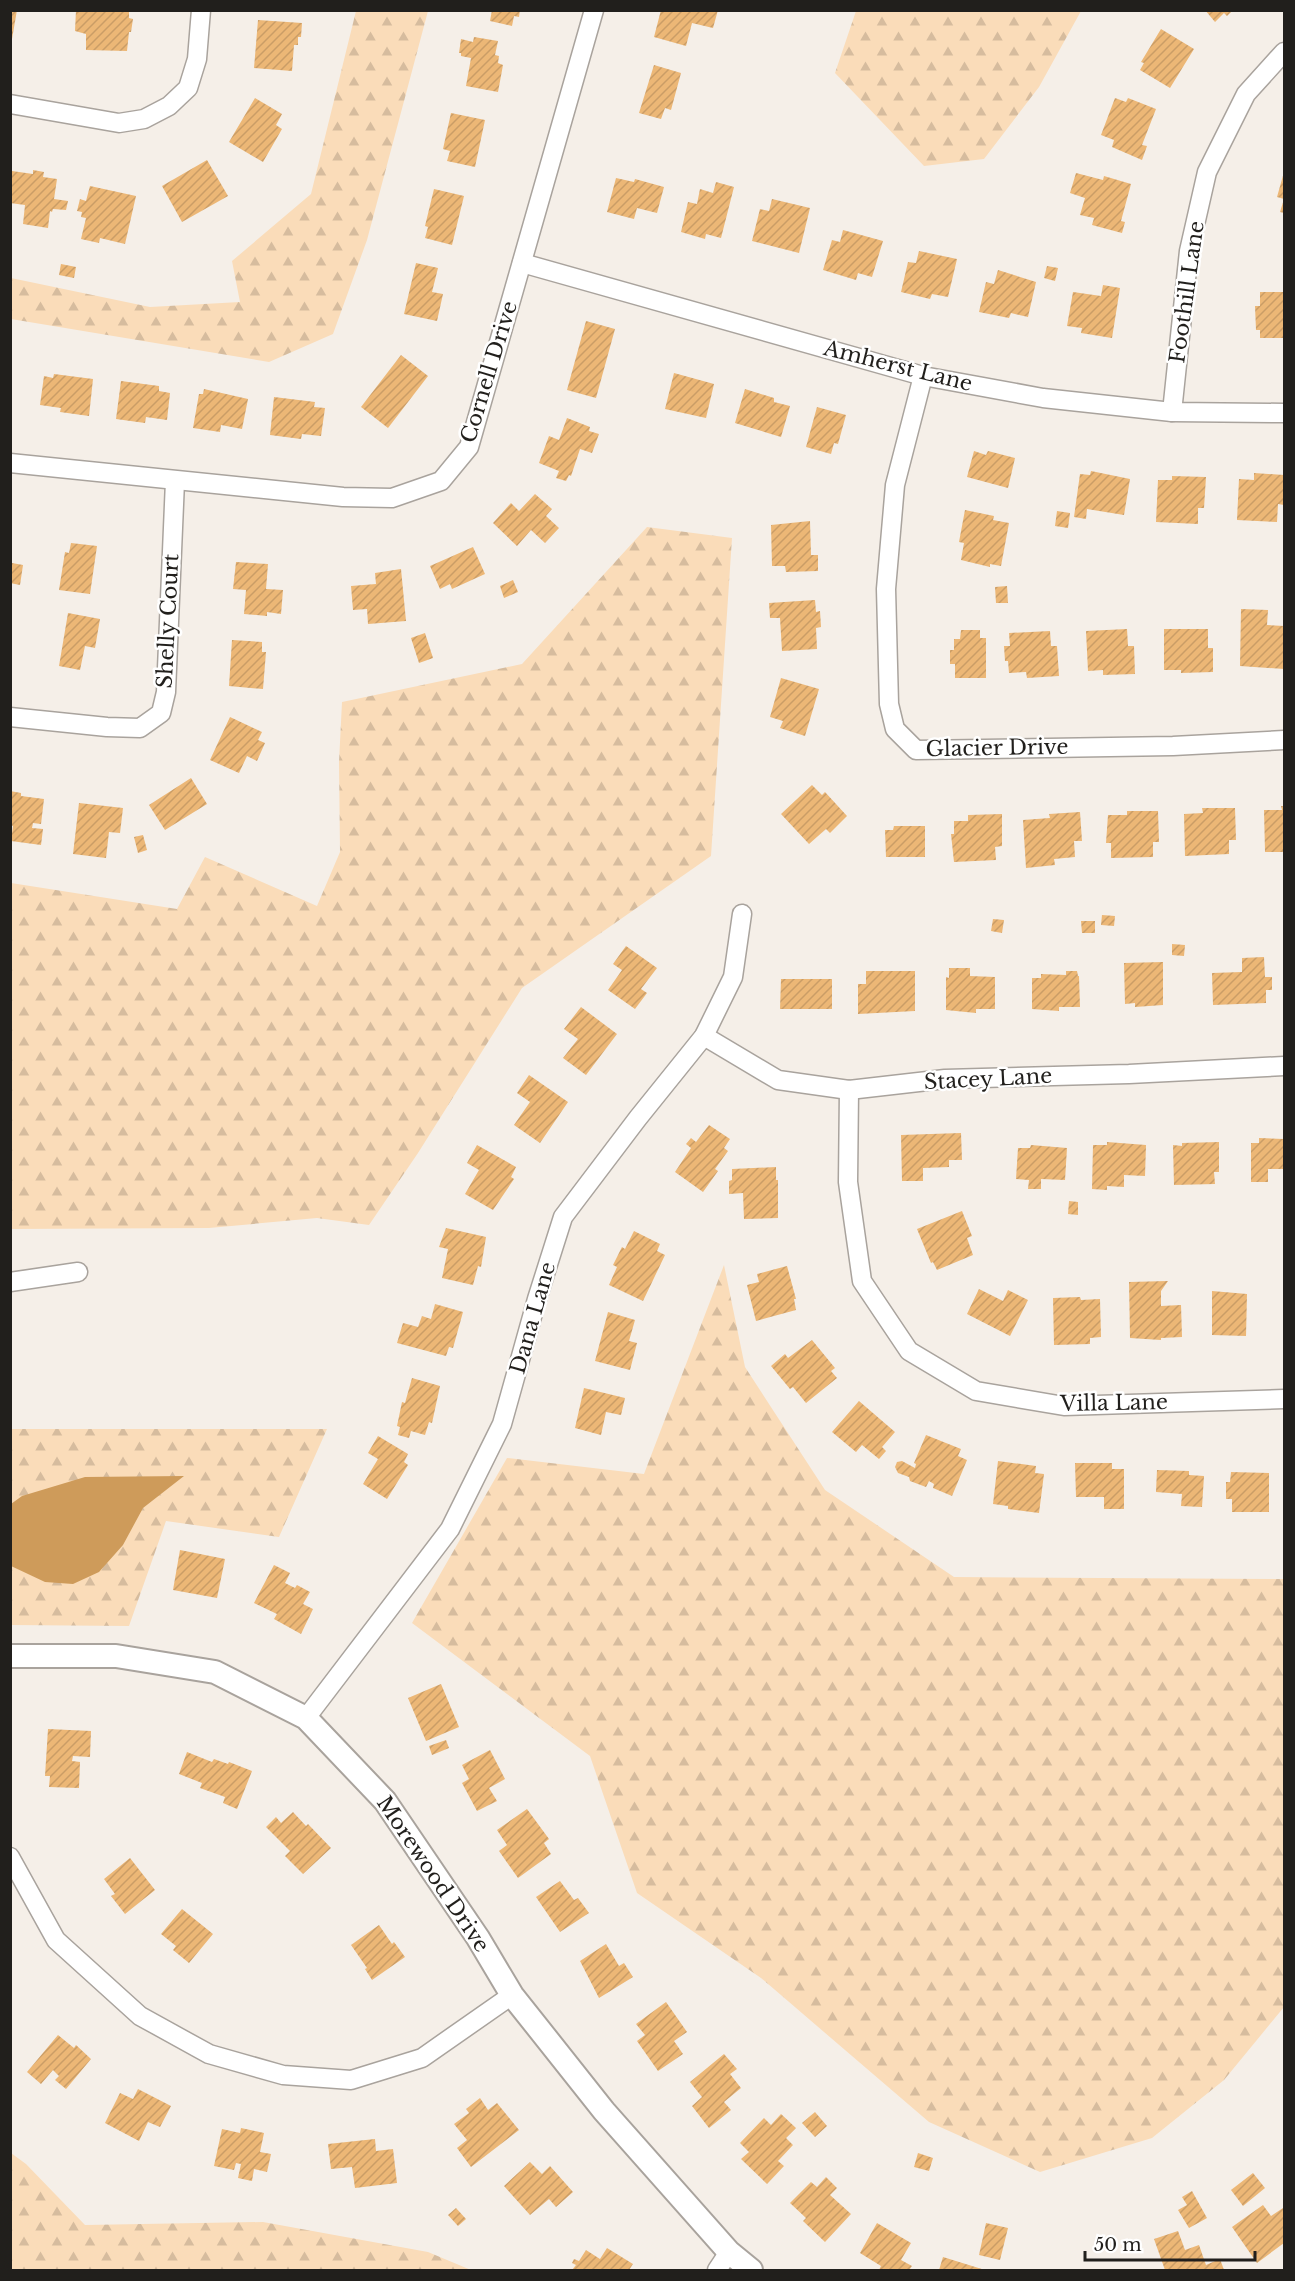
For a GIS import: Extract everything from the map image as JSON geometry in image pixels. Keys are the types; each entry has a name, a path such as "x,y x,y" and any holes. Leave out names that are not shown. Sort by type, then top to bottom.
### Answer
{"street":[{"path":"10,104 119,123 144,119 169,106 188,88 197,59 201,10"},
{"name":"Cornell Drive","path":"10,463 343,497 392,498 441,480 469,447 594,10"},
{"name":"Foothill Lane","path":"1172,412 1188,251 1207,172 1245,94 1284,52"},
{"name":"Amherst Lane","path":"522,263 923,376 1043,398 1172,412 1284,413"},
{"name":"Glacier Drive","path":"923,376 895,485 886,589 889,704 895,729 916,750 1173,746 1284,740"},
{"name":"Shelly Court","path":"10,717 140,728 161,713 166,692 175,481"},
{"name":"Dana Lane","path":"306,1718 450,1529 502,1424 563,1217 704,1036 733,977 742,914"},
{"name":"Stacey Lane","path":"704,1036 778,1080 849,1090 945,1079 1130,1074 1284,1066"},
{"name":"Villa Lane","path":"849,1090 848,1182 862,1281 909,1351 976,1391 1064,1406 1284,1399"},
{"path":"10,1282 78,1272"},
{"name":"Morewood Drive","path":"10,1656 116,1656 215,1672 306,1718 385,1802 478,1938 512,1995 723,2261 751,2271"},
{"path":"10,1857 56,1940 140,2016 209,2054 283,2075 351,2080 422,2058 512,1995"}],"green space":[{"path":"856,10 1081,11 1039,87 984,159 924,166 835,73"},
{"path":"356,11 428,11 367,240 333,334 269,362 11,319 11,278 150,307 240,302 232,261 311,194"},
{"path":"647,527 732,538 711,856 522,988 418,1153 369,1225 317,1218 209,1228 11,1229 11,883 177,909 205,857 317,906 340,852 339,762 342,702 522,664"},
{"path":"724,1265 745,1367 825,1490 954,1577 1284,1579 1284,2007 1224,2080 1152,2138 1040,2172 929,2122 761,1978 637,1893 590,1756 412,1623 507,1458 644,1474"},
{"path":"11,1429 327,1429 279,1537 166,1521 129,1626 11,1625"},
{"path":"11,2153 26,2164 85,2225 263,2222 428,2252 471,2270 11,2270"}],"shaded area":[{"path":"184,1476 143,1508 123,1545 99,1572 73,1584 45,1582 11,1566 11,1504 22,1496 85,1477"}],"building":[{"path":"10,10 17,10 12,39 10,39"},
{"path":"76,10 129,10 129,18 133,19 127,51 86,50 86,34 75,31"},
{"path":"492,10 520,10 519,17 514,16 512,26 490,21"},
{"path":"661,10 672,12 672,10 718,10 713,28 692,23 686,46 654,37"},
{"path":"1205,10 1233,10 1227,16 1224,13 1215,22"},
{"path":"258,20 302,23 301,37 298,37 298,45 294,45 292,71 254,68"},
{"path":"1161,29 1194,49 1170,88 1140,70 1144,63 1141,62"},
{"path":"474,37 498,41 495,55 499,56 498,63 503,65 498,92 466,86 471,58 461,56 459,53 461,39 473,42"},
{"path":"654,65 681,73 671,110 665,108 661,119 639,113"},
{"path":"255,98 282,114 276,125 282,129 263,162 229,142"},
{"path":"1115,98 1126,102 1128,98 1156,109 1142,145 1147,146 1142,160 1112,147 1114,140 1101,135"},
{"path":"451,113 485,120 475,167 447,161 450,151 443,149"},
{"path":"207,160 228,196 182,222 162,186"},
{"path":"33,170 44,172 43,177 57,179 54,199 68,201 66,210 53,209 52,212 50,211 48,228 23,224 25,205 10,203 12,171 33,174"},
{"path":"1284,172 1284,199 1277,197"},
{"path":"1076,173 1103,180 1104,176 1131,184 1121,221 1125,222 1122,233 1092,225 1094,218 1080,215 1085,198 1070,193"},
{"path":"616,178 634,182 635,179 664,187 657,213 637,208 634,219 607,212"},
{"path":"716,182 734,187 721,238 706,234 705,239 681,232 688,202 697,204 700,189 713,193"},
{"path":"90,186 136,196 125,244 100,238 99,243 81,239 86,218 81,217 82,212 77,211 80,199 86,201"},
{"path":"434,189 464,196 452,245 425,238 428,227 425,226"},
{"path":"772,199 810,208 799,253 752,241 760,209 769,211"},
{"path":"1284,199 1284,213 1280,212"},
{"path":"843,230 883,241 872,277 858,273 856,280 823,270 832,240 840,242"},
{"path":"919,251 957,259 948,297 932,294 930,299 901,292 908,262 916,263"},
{"path":"416,263 438,268 432,292 443,294 437,321 404,314"},
{"path":"61,264 76,267 74,278 59,275"},
{"path":"1047,266 1058,268 1055,281 1044,278"},
{"path":"998,270 1036,282 1028,317 1011,313 1009,318 979,312 986,282 994,284"},
{"path":"1103,285 1120,288 1112,338 1081,333 1082,328 1067,326 1073,292 1101,296"},
{"path":"1260,292 1284,292 1284,338 1260,338 1260,330 1256,330 1255,306 1260,306"},
{"path":"586,321 615,329 596,398 567,390"},
{"path":"401,355 428,376 388,428 361,407"},
{"path":"674,373 714,384 706,418 665,409"},
{"path":"54,374 93,379 89,416 60,412 61,408 40,405 44,376 53,378"},
{"path":"121,381 159,386 159,391 170,393 167,420 146,417 145,423 116,419"},
{"path":"204,389 248,399 242,429 221,425 220,432 193,428 199,394 203,394"},
{"path":"745,389 774,398 774,402 790,406 781,437 735,423"},
{"path":"274,397 315,402 314,407 325,408 321,436 302,434 301,439 270,435"},
{"path":"817,407 846,415 838,444 834,443 831,454 806,447"},
{"path":"567,418 590,427 589,431 599,434 592,453 580,449 571,476 569,475 566,481 556,478 559,471 539,463 549,436 559,440"},
{"path":"974,451 986,455 988,451 1015,458 1008,488 967,477"},
{"path":"1091,471 1130,479 1124,515 1087,509 1086,519 1074,517 1080,474 1090,475"},
{"path":"1254,473 1284,475 1284,505 1278,504 1277,522 1237,520 1239,479 1254,480"},
{"path":"1172,476 1206,477 1204,508 1198,508 1198,524 1156,522 1158,480 1172,480"},
{"path":"535,494 552,509 546,516 559,528 545,543 531,530 517,546 493,523 511,503 519,511"},
{"path":"965,510 994,516 993,520 1009,523 1001,566 990,564 990,567 961,560 964,543 959,542"},
{"path":"1057,511 1070,513 1068,528 1055,526"},
{"path":"810,521 811,555 818,555 818,571 786,572 785,566 772,566 771,525"},
{"path":"71,543 97,546 90,594 59,590 65,552 69,553"},
{"path":"473,547 485,574 452,589 450,584 440,589 430,566"},
{"path":"236,562 268,564 266,589 283,590 281,614 267,612 267,616 244,614 246,590 233,589"},
{"path":"12,563 23,565 20,585 10,583"},
{"path":"401,569 406,621 368,624 367,609 353,610 351,586 376,584 375,573"},
{"path":"513,580 518,592 504,598 500,586"},
{"path":"1007,586 1008,603 996,603 995,587"},
{"path":"815,600 816,612 820,611 821,627 816,628 817,649 782,651 780,618 770,618 769,603"},
{"path":"1241,609 1268,610 1267,625 1284,626 1284,669 1240,666"},
{"path":"68,613 100,619 95,648 85,646 80,670 59,666"},
{"path":"1127,629 1128,646 1134,646 1135,674 1103,675 1103,670 1088,671 1086,631"},
{"path":"1164,629 1208,629 1208,648 1213,648 1213,672 1181,673 1181,670 1164,670"},
{"path":"961,630 980,630 980,638 986,638 986,678 955,678 955,664 950,664 950,650 954,650 954,639 960,639"},
{"path":"1050,631 1051,646 1057,646 1059,676 1027,678 1026,672 1009,673 1004,646 1010,646 1009,633"},
{"path":"425,633 433,658 419,663 411,638"},
{"path":"232,640 262,642 262,652 266,652 263,689 229,686"},
{"path":"781,678 819,689 805,736 780,728 783,721 770,717"},
{"path":"230,717 262,732 258,740 265,743 257,761 247,756 239,773 210,760"},
{"path":"191,778 207,804 165,830 149,805"},
{"path":"812,785 822,795 825,792 847,816 830,833 826,829 809,844 781,814"},
{"path":"10,791 21,793 21,796 44,799 41,824 33,823 32,828 43,829 41,845 11,841 13,826 10,825"},
{"path":"79,803 123,808 120,833 109,832 106,858 73,854"},
{"path":"1281,806 1284,806 1284,852 1265,852 1264,810 1282,810"},
{"path":"1202,808 1235,808 1236,840 1229,840 1229,854 1185,856 1184,814 1203,813"},
{"path":"1127,811 1158,811 1159,842 1153,842 1153,857 1111,858 1111,843 1106,843 1108,815 1127,815"},
{"path":"1080,812 1082,841 1074,841 1075,857 1054,859 1055,865 1026,868 1023,820 1050,818 1049,814"},
{"path":"1002,814 1002,846 995,847 996,860 954,862 951,834 954,834 954,821 968,821 968,815"},
{"path":"894,826 925,826 925,857 886,857 885,830 893,830"},
{"path":"143,835 147,850 138,853 134,837"},
{"path":"1102,915 1115,916 1114,926 1101,925"},
{"path":"993,919 1004,920 1002,933 991,931"},
{"path":"1081,921 1095,921 1095,933 1082,933"},
{"path":"1172,944 1185,945 1184,956 1172,955"},
{"path":"626,946 657,968 641,989 647,993 635,1009 608,990 622,970 613,964"},
{"path":"1264,957 1265,977 1272,977 1272,990 1266,990 1266,1003 1213,1005 1212,973 1242,972 1242,958"},
{"path":"1163,962 1163,1005 1135,1007 1135,1003 1125,1004 1124,963"},
{"path":"949,968 970,968 970,976 995,977 995,1009 976,1009 976,1013 946,1010 946,977 949,978"},
{"path":"866,971 915,971 915,1011 858,1014 858,984 866,984"},
{"path":"1066,971 1077,971 1079,976 1080,1007 1059,1007 1059,1011 1032,1009 1032,978 1041,978 1041,974 1066,975"},
{"path":"781,979 832,979 832,1009 780,1009"},
{"path":"581,1007 617,1034 586,1075 563,1058 578,1039 564,1029"},
{"path":"529,1075 568,1102 540,1143 514,1125 530,1102 517,1093"},
{"path":"709,1125 730,1139 724,1148 728,1151 715,1169 718,1171 703,1192 675,1172 691,1148 686,1144 691,1138 696,1142"},
{"path":"961,1133 962,1160 949,1160 949,1167 923,1168 923,1181 902,1181 901,1135"},
{"path":"1259,1138 1284,1139 1284,1169 1268,1169 1268,1182 1251,1182 1251,1143 1259,1143"},
{"path":"1107,1142 1146,1145 1145,1176 1124,1175 1124,1187 1107,1186 1107,1190 1092,1189 1093,1145 1107,1145"},
{"path":"1219,1142 1219,1172 1214,1172 1215,1184 1174,1185 1173,1145"},
{"path":"477,1145 516,1167 511,1177 514,1179 493,1210 465,1194 479,1170 467,1163"},
{"path":"1031,1145 1067,1148 1065,1180 1041,1179 1041,1189 1028,1189 1029,1180 1016,1179 1018,1148 1030,1148"},
{"path":"776,1167 778,1218 744,1219 743,1193 729,1194 732,1169"},
{"path":"1069,1201 1078,1202 1078,1215 1068,1214"},
{"path":"962,1211 972,1236 967,1238 973,1255 937,1270 933,1262 931,1263 917,1229"},
{"path":"446,1228 486,1237 481,1267 478,1266 473,1285 442,1278 448,1249 439,1247"},
{"path":"634,1231 660,1244 657,1251 665,1255 643,1301 609,1285 617,1267 613,1265 622,1247 625,1249"},
{"path":"787,1266 796,1299 794,1299 796,1310 756,1321 747,1285 759,1282 757,1274"},
{"path":"1168,1281 1161,1291 1161,1306 1181,1305 1182,1337 1161,1338 1161,1340 1130,1338 1129,1282"},
{"path":"979,1289 1003,1301 1008,1290 1028,1300 1010,1336 967,1314"},
{"path":"1212,1291 1247,1294 1246,1336 1212,1335"},
{"path":"1080,1297 1081,1300 1100,1299 1101,1337 1090,1338 1090,1344 1054,1345 1053,1298"},
{"path":"435,1304 463,1312 453,1348 449,1347 446,1356 397,1343 403,1323 418,1327 422,1316 431,1319"},
{"path":"608,1312 635,1320 629,1341 637,1343 630,1370 595,1361"},
{"path":"812,1340 835,1368 831,1371 837,1378 806,1403 793,1387 790,1389 771,1366 785,1354 788,1358"},
{"path":"412,1378 440,1386 432,1423 429,1422 425,1435 411,1431 409,1438 398,1435 400,1427 397,1426 402,1402 405,1403"},
{"path":"584,1388 625,1398 621,1415 606,1412 601,1435 575,1428"},
{"path":"859,1401 895,1432 882,1447 886,1451 879,1459 862,1445 856,1452 832,1432"},
{"path":"926,1435 961,1449 958,1456 967,1460 952,1496 933,1488 934,1484 929,1481 926,1487 910,1481 909,1477 898,1473 895,1467 897,1462 902,1461 915,1468 914,1463"},
{"path":"378,1436 408,1454 404,1462 408,1465 387,1499 363,1484 378,1459 368,1453"},
{"path":"998,1461 1036,1466 1035,1473 1044,1474 1039,1513 1008,1509 1008,1506 993,1504"},
{"path":"1075,1463 1112,1463 1112,1469 1124,1469 1124,1509 1104,1509 1104,1497 1076,1497"},
{"path":"1157,1470 1189,1471 1189,1475 1204,1476 1202,1507 1181,1506 1182,1494 1156,1492"},
{"path":"1231,1472 1269,1473 1269,1512 1232,1512 1232,1499 1226,1499 1226,1482 1230,1482"},
{"path":"180,1550 225,1559 217,1598 173,1590"},
{"path":"274,1565 290,1573 285,1583 295,1588 297,1585 310,1592 303,1604 313,1609 301,1634 274,1619 277,1614 254,1603"},
{"path":"441,1684 459,1727 426,1741 408,1698"},
{"path":"48,1729 91,1731 90,1757 73,1756 72,1761 80,1762 79,1788 49,1787 50,1776 45,1776"},
{"path":"446,1740 449,1748 432,1755 429,1746"},
{"path":"490,1750 505,1779 489,1788 497,1801 477,1811 462,1783 469,1779 462,1765"},
{"path":"187,1752 212,1762 214,1759 228,1764 229,1762 252,1771 237,1809 223,1803 225,1797 200,1788 202,1783 179,1774"},
{"path":"527,1809 549,1839 544,1843 551,1854 518,1878 499,1851 507,1845 497,1830"},
{"path":"293,1812 331,1848 303,1874 285,1856 290,1851 266,1827 276,1817 281,1823"},
{"path":"130,1858 155,1890 125,1914 111,1896 115,1894 104,1879"},
{"path":"560,1881 574,1900 578,1898 589,1913 560,1932 536,1897"},
{"path":"182,1909 213,1934 189,1963 173,1950 176,1946 161,1934"},
{"path":"379,1925 392,1944 394,1942 405,1957 372,1980 365,1969 367,1968 351,1945"},
{"path":"606,1944 619,1966 624,1963 633,1977 599,1998 580,1961"},
{"path":"666,2002 687,2032 674,2041 683,2054 658,2071 637,2041 645,2035 636,2024"},
{"path":"58,2035 74,2048 76,2045 91,2059 66,2089 55,2080 59,2076 53,2070 41,2084 27,2072"},
{"path":"724,2054 737,2069 730,2074 741,2088 724,2102 731,2110 709,2128 692,2106 702,2097 690,2082"},
{"path":"138,2089 171,2106 160,2127 148,2122 139,2141 105,2123 120,2093 133,2099"},
{"path":"480,2098 488,2110 497,2103 519,2130 471,2167 457,2148 467,2140 454,2124 469,2113 466,2109"},
{"path":"815,2112 827,2126 815,2137 802,2123"},
{"path":"781,2114 796,2128 786,2138 793,2145 778,2161 784,2166 767,2184 741,2159 749,2152 740,2143 764,2118 771,2125"},
{"path":"241,2128 264,2133 260,2152 271,2154 267,2172 254,2169 252,2181 238,2178 241,2164 236,2163 234,2170 214,2166 222,2129 240,2133"},
{"path":"375,2139 376,2151 393,2149 397,2183 355,2188 352,2167 331,2169 328,2144"},
{"path":"918,2153 933,2158 929,2171 914,2167"},
{"path":"530,2162 542,2174 550,2166 573,2192 556,2207 549,2199 530,2215 504,2186"},
{"path":"1253,2173 1265,2188 1243,2206 1231,2190"},
{"path":"826,2177 837,2188 830,2195 851,2214 825,2242 803,2221 806,2218 790,2203 811,2182 817,2187"},
{"path":"1192,2191 1207,2218 1189,2228 1178,2210 1187,2205 1182,2197"},
{"path":"1263,2205 1271,2216 1283,2208 1284,2243 1257,2263 1232,2227"},
{"path":"456,2208 466,2219 458,2226 448,2215"},
{"path":"877,2223 911,2243 901,2260 912,2266 909,2270 879,2270 881,2266 860,2253"},
{"path":"986,2223 1008,2228 1000,2260 979,2255"},
{"path":"1178,2231 1185,2250 1199,2245 1206,2265 1220,2259 1224,2270 1165,2270 1154,2239"},
{"path":"607,2248 633,2264 629,2270 572,2270 576,2265 572,2263 574,2259 579,2261 586,2250 600,2259"},
{"path":"943,2257 985,2270 939,2270"}]}
